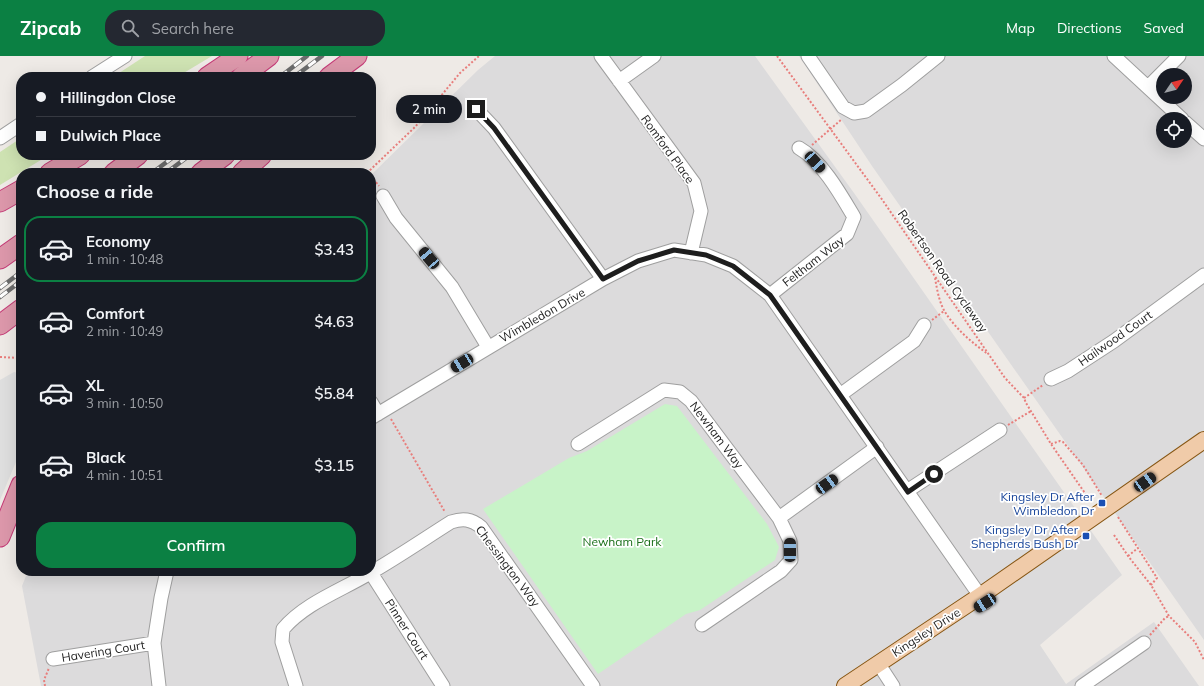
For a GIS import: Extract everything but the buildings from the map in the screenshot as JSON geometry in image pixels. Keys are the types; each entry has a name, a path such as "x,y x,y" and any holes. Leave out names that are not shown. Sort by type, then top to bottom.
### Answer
{"highway":[{"path":"214,72 238,56"},
{"path":"248,72 269,56"},
{"path":"336,72 357,56"},
{"path":"354,72 372,56"},
{"path":"58,168 72,160"},
{"path":"121,168 131,160"},
{"path":"208,168 218,160"},
{"path":"248,168 256,160"},
{"path":"0,202 16,193"},
{"path":"0,260 16,248"},
{"path":"0,325 16,313"},
{"path":"0,537 16,497"}],"main road":[{"name":"Kingsley Drive","path":"982,600 1204,440"},
{"name":"Kingsley Drive","path":"845,686 881,667 1204,451"},
{"name":"Kingsley Drive","path":"861,686 881,667"}],"street":[{"path":"100,72 125,56"},
{"name":"Romford Place","path":"601,56 694,183 701,211 691,253"},
{"path":"619,81 654,56"},
{"path":"808,56 843,107 850,112 858,113 866,110 902,85 938,56"},
{"path":"1114,56 1175,112"},
{"path":"1148,87 1180,56"},
{"path":"476,109 494,128 603,279"},
{"path":"0,138 16,127"},
{"path":"1192,129 1204,140"},
{"name":"Feltham Way","path":"770,295 847,234 854,217 833,183 806,152 799,148"},
{"path":"383,196 396,218 452,287 488,347"},
{"name":"Wimbledon Drive","path":"378,414 603,279 638,261 674,250 706,255 733,266 770,295 982,600"},
{"name":"Hailwood Court","path":"1051,379 1068,371 1114,341 1204,275"},
{"path":"840,394 914,341 924,325"},
{"name":"Newham Way","path":"578,444 664,390 680,392 691,401 779,518 790,541 790,560 781,571 702,625"},
{"path":"908,492 1000,430"},
{"path":"779,518 877,448"},
{"name":"Chessington Way","path":"376,570 451,522 466,519 476,522 593,686"},
{"path":"159,686 154,643 166,576"},
{"name":"Chessington Way","path":"296,686 282,642 283,628 295,616 317,602 365,576"},
{"name":"Pinner Court","path":"373,576 443,686"},
{"path":"1082,686 1144,642"},
{"name":"Havering Court","path":"53,659 154,643"},
{"path":"881,667 893,686"}],"path":[{"path":"373,168 415,127 460,73 479,56"},
{"name":"Robertson Road Cycleway","path":"777,56 881,198 1005,378 1024,398 1051,444 1089,499"},
{"path":"822,136 850,112"},
{"path":"935,277 938,294 944,311 978,348 990,356"},
{"path":"0,357 16,358"},
{"path":"1024,398 1051,379"},
{"path":"1000,430 1031,411"},
{"path":"378,414 451,522"},
{"path":"1051,444 1060,441 1063,442 1083,465 1102,496"},
{"path":"1118,517 1157,578 1151,585"},
{"path":"1114,535 1128,556 1151,585 1169,616 1195,642 1204,660"},
{"path":"1128,556 1138,548"},
{"path":"1144,642 1164,618 1169,616"},
{"path":"45,686 44,680 53,659"}],"shaded area":[{"path":"495,56 755,56 854,193 1122,575 1040,645 1066,684 1154,622 1199,686 41,686 22,586 26,576 376,576 376,170 478,70"},
{"path":"799,56 1204,56 1204,640 872,166"},
{"path":"14,372 16,373 16,462 0,500 0,380"}],"green space":[{"path":"145,56 212,56 185,72 121,72"},
{"path":"16,141 16,160 41,160 28,168 16,168 16,175 0,185 0,152"},
{"name":"Newham Park","path":"665,404 677,406 767,524 779,547 775,560 700,610 686,614 598,674 483,509 569,458 587,451"}],"railway":[{"path":"286,72 307,56"},
{"path":"301,72 322,56"},
{"path":"159,168 169,160"},
{"path":"173,168 183,160"},
{"path":"0,288 16,276"},
{"path":"0,297 16,285"}],"place":[{"name":"Kingsley Dr After Wimbledon Dr","path":"1102,503"},
{"name":"Kingsley Dr After Shepherds Bush Dr","path":"1086,536"}],"route":[{"path":"476,109 494,128 603,279 638,261 674,250 706,255 733,266 770,295 908,492 934,474"}]}
